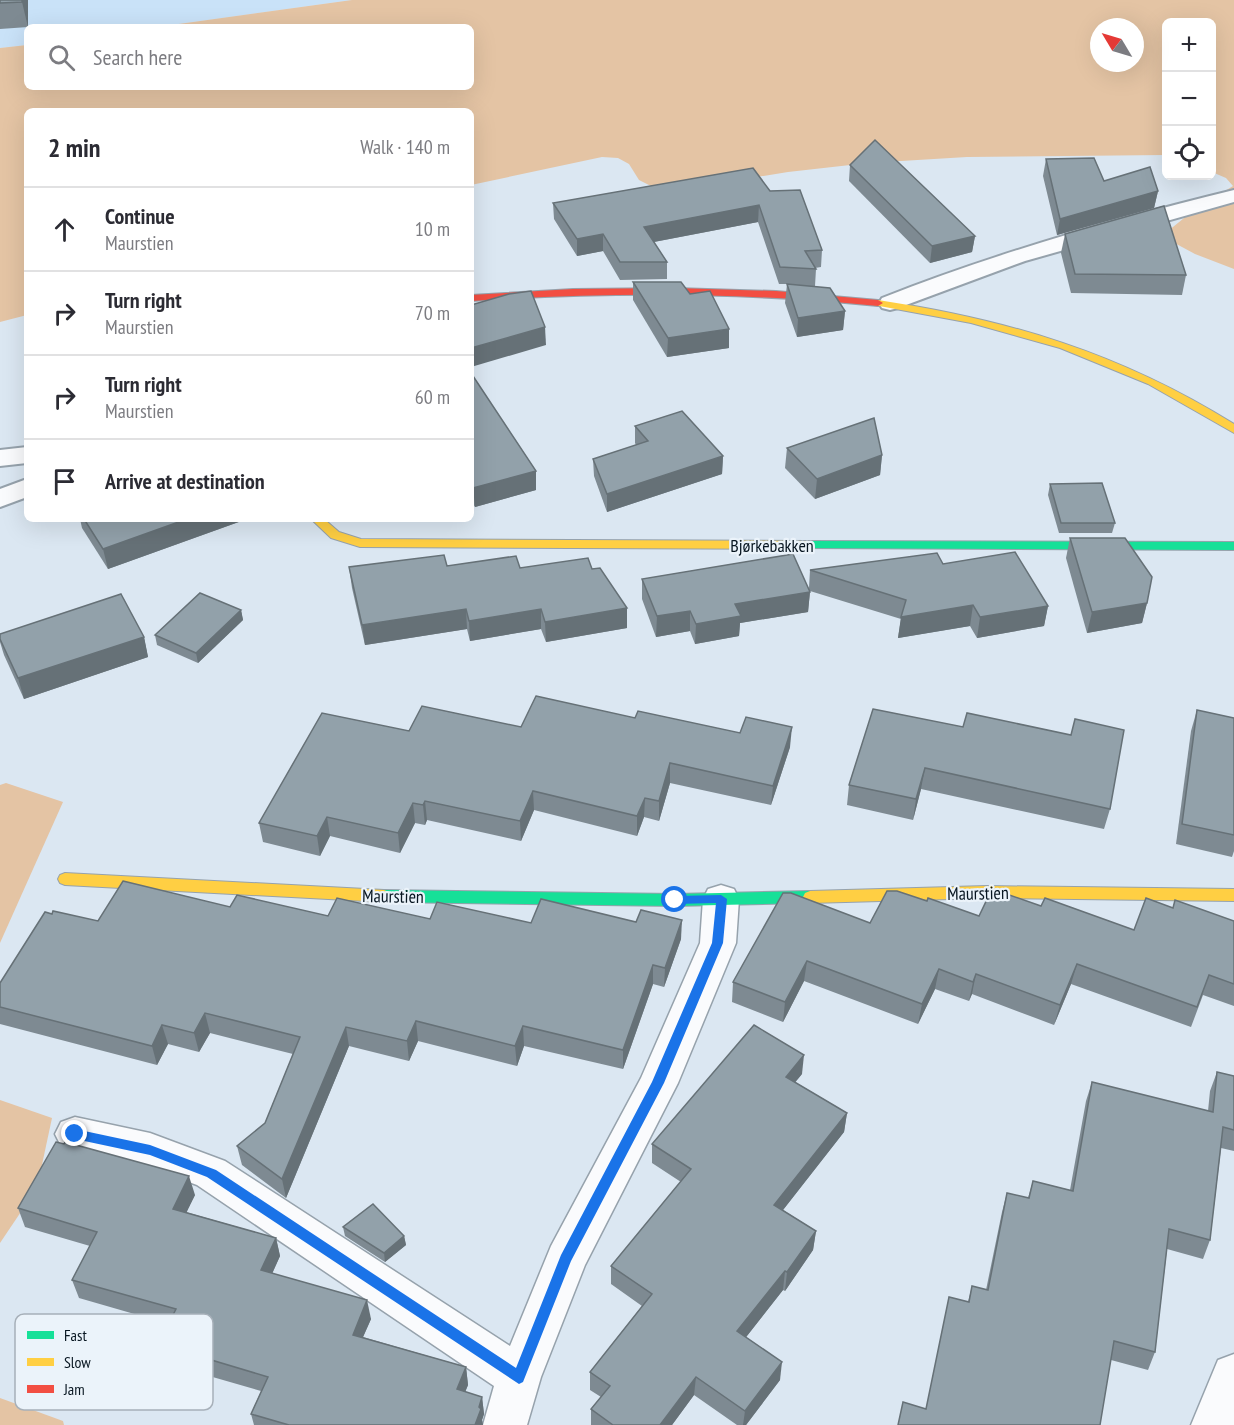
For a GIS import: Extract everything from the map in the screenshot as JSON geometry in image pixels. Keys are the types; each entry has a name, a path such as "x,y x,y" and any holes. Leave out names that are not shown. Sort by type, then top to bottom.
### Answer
{"street":[{"path":"474,298 626,289 725,290 890,303 1017,330 1100,359 1176,394 1234,429"},
{"name":"Bjørkebakken","path":"320,522 335,535 360,543 1234,546"},
{"name":"Maurstien","path":"65,879 338,896 721,899 987,892 1234,895"},
{"path":"505,1425 519,1377 566,1259 658,1083 718,943 721,899"},
{"path":"75,1134 150,1150 211,1173 519,1377"},
{"path":"1213,1425 1234,1375"}],"lane":[{"path":"890,303 1002,260 1114,227 1234,196"},
{"path":"0,458 24,455"},
{"path":"0,499 24,488"}],"shaded area":[{"path":"0,0 352,0 179,24 24,24 24,45 0,48"},
{"path":"352,0 1234,0 1234,269 1195,254 1169,240 1168,231 1194,210 1233,186 1226,178 1216,174 1216,18 1162,18 1162,155 967,157 868,163 788,172 663,192 639,180 629,164 618,158 602,157 474,184 474,108 24,108 24,316 0,322 0,48 24,45 24,90 474,90 474,24 179,24"},
{"path":"6,783 63,802 0,943 0,785"},
{"path":"0,1100 52,1118 37,1188 0,1243"},
{"path":"0,1398 15,1403 15,1410 33,1410 63,1421 64,1425 0,1425"}],"building":[{"path":"0,0 22,0 22,2 0,3"},
{"path":"875,140 975,236 932,246 850,165"},
{"path":"1094,158 1104,181 1150,167 1158,191 1060,219 1046,159"},
{"path":"753,168 770,191 800,190 822,250 805,251 816,269 780,267 759,205 644,227 667,262 620,262 603,234 577,239 553,203"},
{"path":"1164,206 1186,275 1075,274 1065,234"},
{"path":"633,282 681,282 690,294 710,291 729,329 668,338"},
{"path":"787,284 830,288 845,311 798,318"},
{"path":"531,291 545,327 474,347 474,304 509,294"},
{"path":"474,378 536,471 474,488"},
{"path":"682,411 723,456 607,494 593,459 648,441 635,426"},
{"path":"874,418 882,455 817,479 787,448"},
{"path":"1102,483 1115,523 1061,523 1050,484"},
{"path":"86,522 179,522 103,549"},
{"path":"1070,538 1125,538 1152,577 1147,603 1092,612"},
{"path":"1015,552 1048,606 980,617 973,605 901,617 906,600 810,570 937,553 943,564"},
{"path":"793,554 810,592 735,604 741,616 696,624 690,611 657,616 642,579"},
{"path":"444,555 447,566 516,556 520,568 588,558 592,569 600,568 627,608 545,622 541,609 469,621 466,609 362,625 349,567"},
{"path":"200,593 241,610 196,653 155,635"},
{"path":"121,594 144,637 18,678 0,639 0,634"},
{"path":"536,696 635,718 638,711 740,733 746,717 792,727 773,786 670,763 659,801 645,798 637,816 533,791 520,821 425,801 423,805 413,803 398,833 327,817 317,836 259,823 322,713 409,731 422,706 521,727"},
{"path":"873,709 963,727 967,713 1071,735 1075,719 1124,730 1110,809 925,768 916,799 849,785"},
{"path":"1197,710 1234,718 1234,835 1182,824"},
{"path":"123,881 230,907 237,895 328,916 337,898 430,919 437,902 531,923 541,899 636,922 641,910 682,920 665,968 653,965 623,1050 523,1026 515,1046 416,1021 407,1041 346,1027 282,1179 237,1146 265,1123 300,1037 205,1013 194,1033 162,1025 152,1046 0,1007 0,983 45,912 52,914 53,911 98,921"},
{"path":"992,889 1041,906 1045,898 1134,930 1146,898 1173,908 1175,900 1234,921 1234,984 1209,975 1197,1007 1077,964 1060,1005 976,974 973,982 939,969 922,1004 807,961 785,1002 733,982 783,893 791,893 870,923 887,891 897,891 927,901 928,898 979,916"},
{"path":"754,1025 804,1055 786,1077 847,1113 774,1205 816,1231 787,1272 785,1271 737,1331 782,1362 745,1411 696,1377 660,1425 613,1425 591,1409 610,1386 590,1372 652,1294 611,1266 691,1169 652,1144"},
{"path":"1217,1072 1234,1076 1234,1130 1223,1127 1210,1240 1169,1229 1155,1352 1114,1341 1100,1425 898,1425 903,1402 926,1409 949,1297 969,1302 972,1286 988,1290 1007,1193 1029,1198 1033,1181 1073,1191 1092,1082 1213,1112"},
{"path":"56,1142 64,1144 65,1142 189,1176 173,1209 276,1238 261,1270 367,1300 353,1335 466,1367 457,1389 482,1397 479,1407 481,1409 475,1425 289,1425 251,1414 268,1377 213,1360 213,1314 173,1314 176,1309 72,1280 97,1232 18,1208"},
{"path":"373,1204 404,1236 384,1253 343,1227"}],"traffic: fast":[{"path":"806,545 1234,546"},
{"path":"384,896 675,900 810,897"}],"traffic: slow":[{"path":"878,303 972,319 1064,345 1152,382 1234,429"},
{"path":"320,522 335,535 360,543 806,545"},
{"path":"65,879 384,896"},
{"path":"810,897 987,892 1234,895"}],"traffic: jam":[{"path":"474,298 573,292 675,291 776,294 878,303"}],"route":[{"path":"75,1134 150,1150 211,1173 519,1377 566,1259 658,1083 718,943 721,899 675,900"}]}
